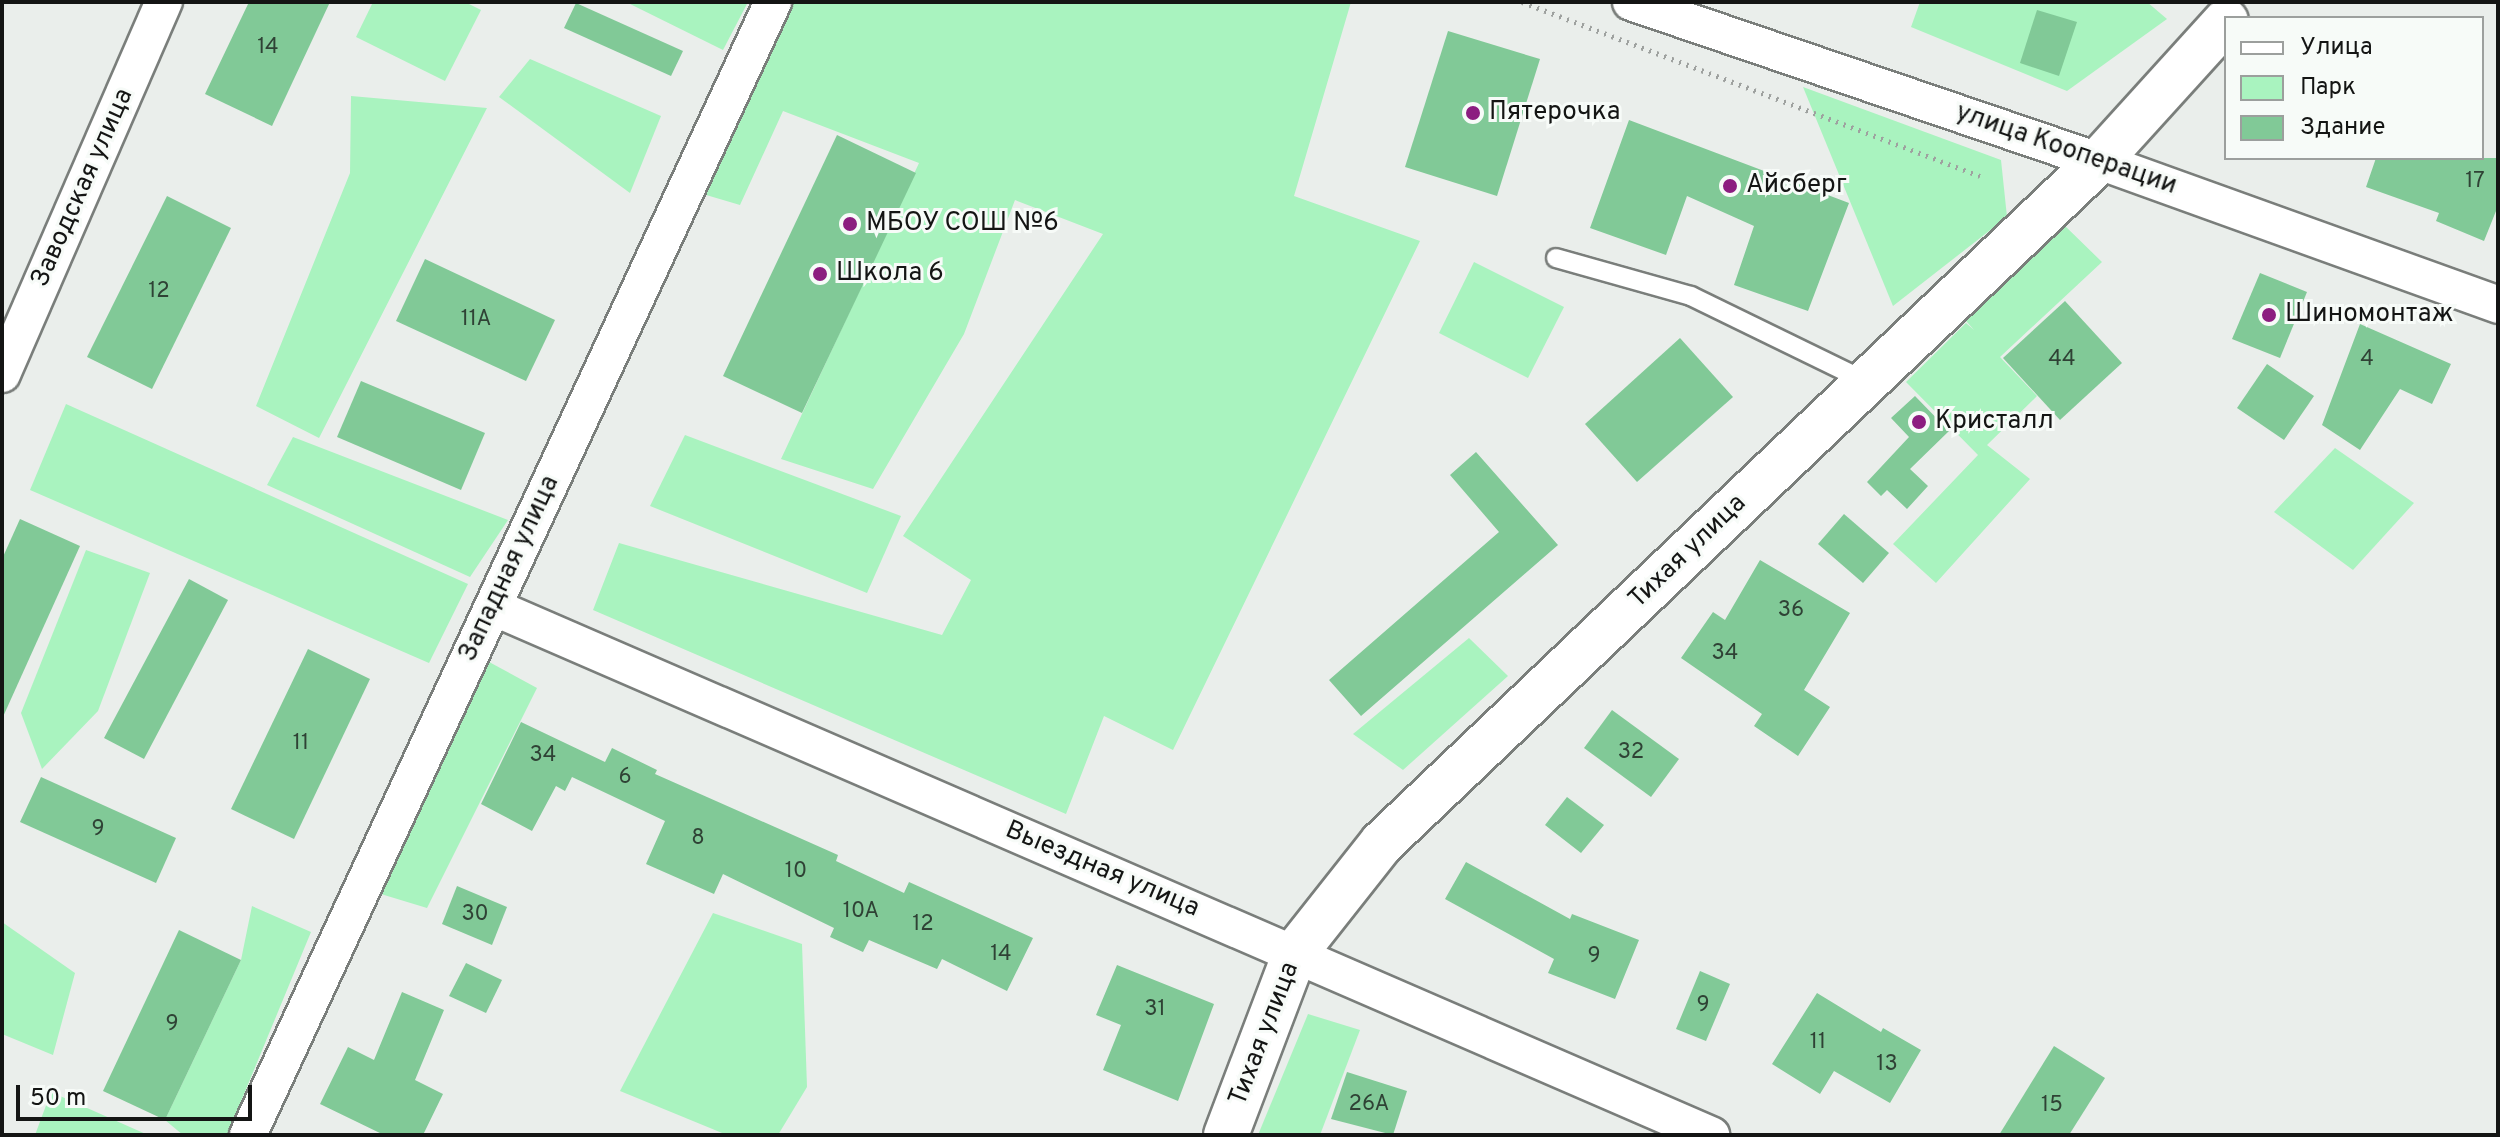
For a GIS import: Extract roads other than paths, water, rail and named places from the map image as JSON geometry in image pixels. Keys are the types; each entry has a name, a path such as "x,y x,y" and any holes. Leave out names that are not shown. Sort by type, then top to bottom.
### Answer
{"main road":[{"name":"Тихая улица","path":"1226,1135 1295,953 1382,843 2099,161 2224,23"}],"street":[{"name":"Заводская улица","path":"2,374 164,2"},
{"name":"Западная улица","path":"248,1135 773,2"},
{"name":"улица Кооперации","path":"1631,2 2099,161 2498,305"},
{"name":"Выездная улица","path":"493,607 1711,1135"}],"lane":[{"path":"1556,258 1691,296 1867,382"}],"place":[{"name":"Пятерочка","path":"1473,113"},
{"name":"Айсберг","path":"1730,186"},
{"name":"МБОУ СОШ №6","path":"850,224"},
{"name":"Школа 6","path":"820,274"},
{"name":"Шиномонтаж","path":"2269,315"},
{"name":"Кристалл","path":"1919,422"}]}
